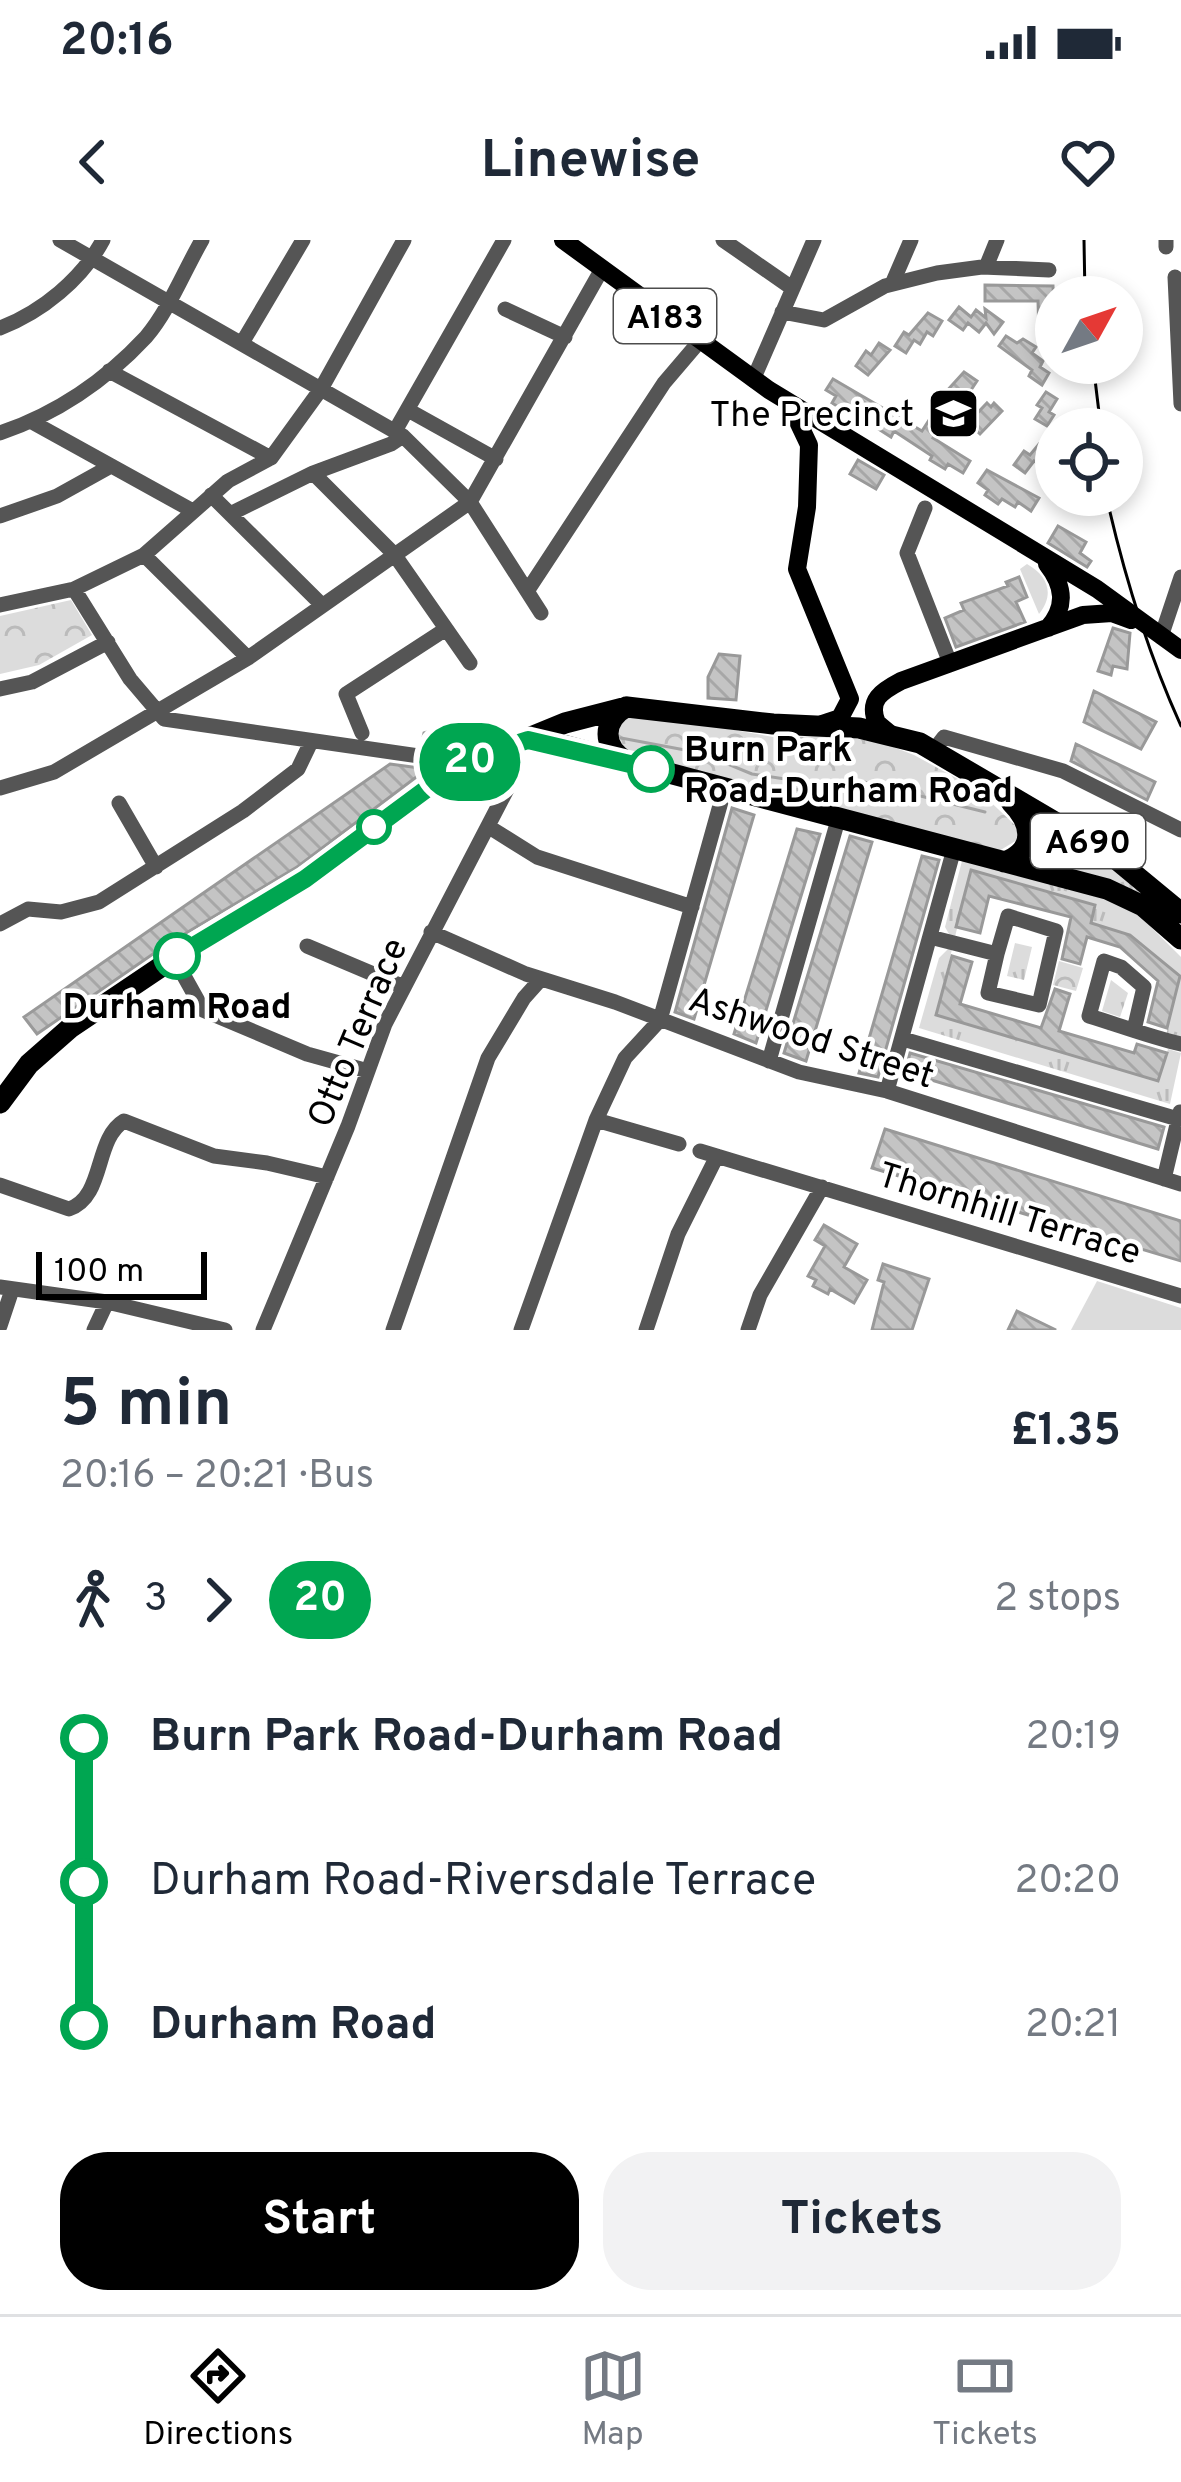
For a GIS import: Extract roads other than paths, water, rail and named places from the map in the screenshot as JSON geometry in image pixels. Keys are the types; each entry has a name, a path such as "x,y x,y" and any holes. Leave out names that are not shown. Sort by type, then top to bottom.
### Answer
{"highway":[{"name":"A690","path":"0,1103 28,1064 55,1040 174,958 282,894 467,763 509,756 528,740 565,723 627,706 889,733 934,750 1111,855 1181,913"},
{"path":"626,762 611,750 607,733 612,718 627,706"},
{"name":"A690","path":"528,740 626,762 1126,897 1181,939"},
{"name":"A690","path":"988,781 1023,814 1029,831 1024,849 1004,862"}],"main road":[{"name":"A183","path":"563,240 761,385 1104,594 1181,650"},
{"path":"761,385 792,408 809,445 807,507 796,569 850,699 834,721 822,724"},
{"path":"809,445 824,432 840,431"},
{"path":"1040,555 1062,594 1060,609 1048,628"},
{"path":"889,733 875,719 873,705 879,693 901,681 1083,615 1122,616 1156,634"},
{"path":"843,677 863,688 901,681"}],"street":[{"path":"60,240 399,433 470,502 541,613"},
{"path":"0,328 47,302 81,275 103,240"},
{"path":"0,433 32,422 88,389 147,335 202,240"},
{"path":"242,343 303,240"},
{"path":"0,605 74,589 144,555 243,471 271,458 321,389 404,240"},
{"path":"230,514 313,473 392,444 504,240"},
{"path":"722,240 792,289"},
{"path":"761,385 782,312 814,240"},
{"path":"892,284 911,240"},
{"path":"986,267 998,240"},
{"path":"782,312 824,320 892,284 937,273 986,267 1049,270"},
{"path":"0,788 54,772 248,658 470,502 602,269"},
{"path":"1175,277 1181,404"},
{"path":"509,317 566,338"},
{"path":"528,590 664,383 699,342"},
{"path":"109,371 271,458"},
{"path":"408,410 496,459"},
{"path":"32,422 193,511"},
{"path":"0,516 57,496 111,466"},
{"path":"313,473 394,554 470,663"},
{"path":"212,495 322,605"},
{"path":"925,508 907,554 950,663"},
{"path":"144,555 248,658"},
{"path":"1156,634 1181,577"},
{"path":"74,589 155,713 176,723 467,763"},
{"path":"1083,615 1104,594"},
{"path":"362,733 346,694 446,629"},
{"path":"0,689 32,682 108,642"},
{"path":"934,750 944,737 1063,771 1181,830"},
{"path":"0,924 28,909 61,912 99,902 243,811 298,769 311,742"},
{"name":"Otto Terrace","path":"263,1330 404,987 515,774 509,756"},
{"path":"521,1330 596,1120 625,1058 660,1020 724,791"},
{"path":"119,803 156,867"},
{"path":"769,1060 838,820"},
{"path":"489,827 537,856 692,907"},
{"path":"887,1091 954,849"},
{"path":"1008,916 1056,932 1039,1005 988,993 997,954 1008,916"},
{"name":"Ashwood Street","path":"431,932 541,979 799,1072 887,1091 1173,1182"},
{"path":"930,937 997,954"},
{"path":"307,946 404,987"},
{"path":"174,958 203,1010 307,1054 368,1071"},
{"path":"1134,1030 1144,987 1121,967 1104,961 1089,1016 1134,1030 1181,1044"},
{"path":"393,1330 488,1058 541,979"},
{"path":"904,1039 1180,1115 1173,1182"},
{"path":"596,1120 679,1144"},
{"path":"0,1186 69,1208 79,1205 90,1189 112,1128 124,1121 214,1156 327,1178"},
{"name":"Thornhill Terrace","path":"700,1151 1181,1296"},
{"path":"646,1330 678,1234 717,1156"},
{"path":"748,1330 760,1295 822,1186"},
{"path":"0,1326 6,1288 107,1302 225,1330"},
{"path":"94,1330 107,1302"}],"waterway":[{"path":"621,738 701,753 752,774 805,782 860,781 985,812"}],"tram line":[{"path":"1084,240 1085,276"},
{"path":"1096,384 1098,408"},
{"path":"1111,516 1157,670 1181,726"}],"place":[{"name":"The Precinct","path":"953,413"},
{"name":"Burn Park Road-Durham Road","path":"651,769"},
{"name":"Durham Road","path":"177,956"}]}
